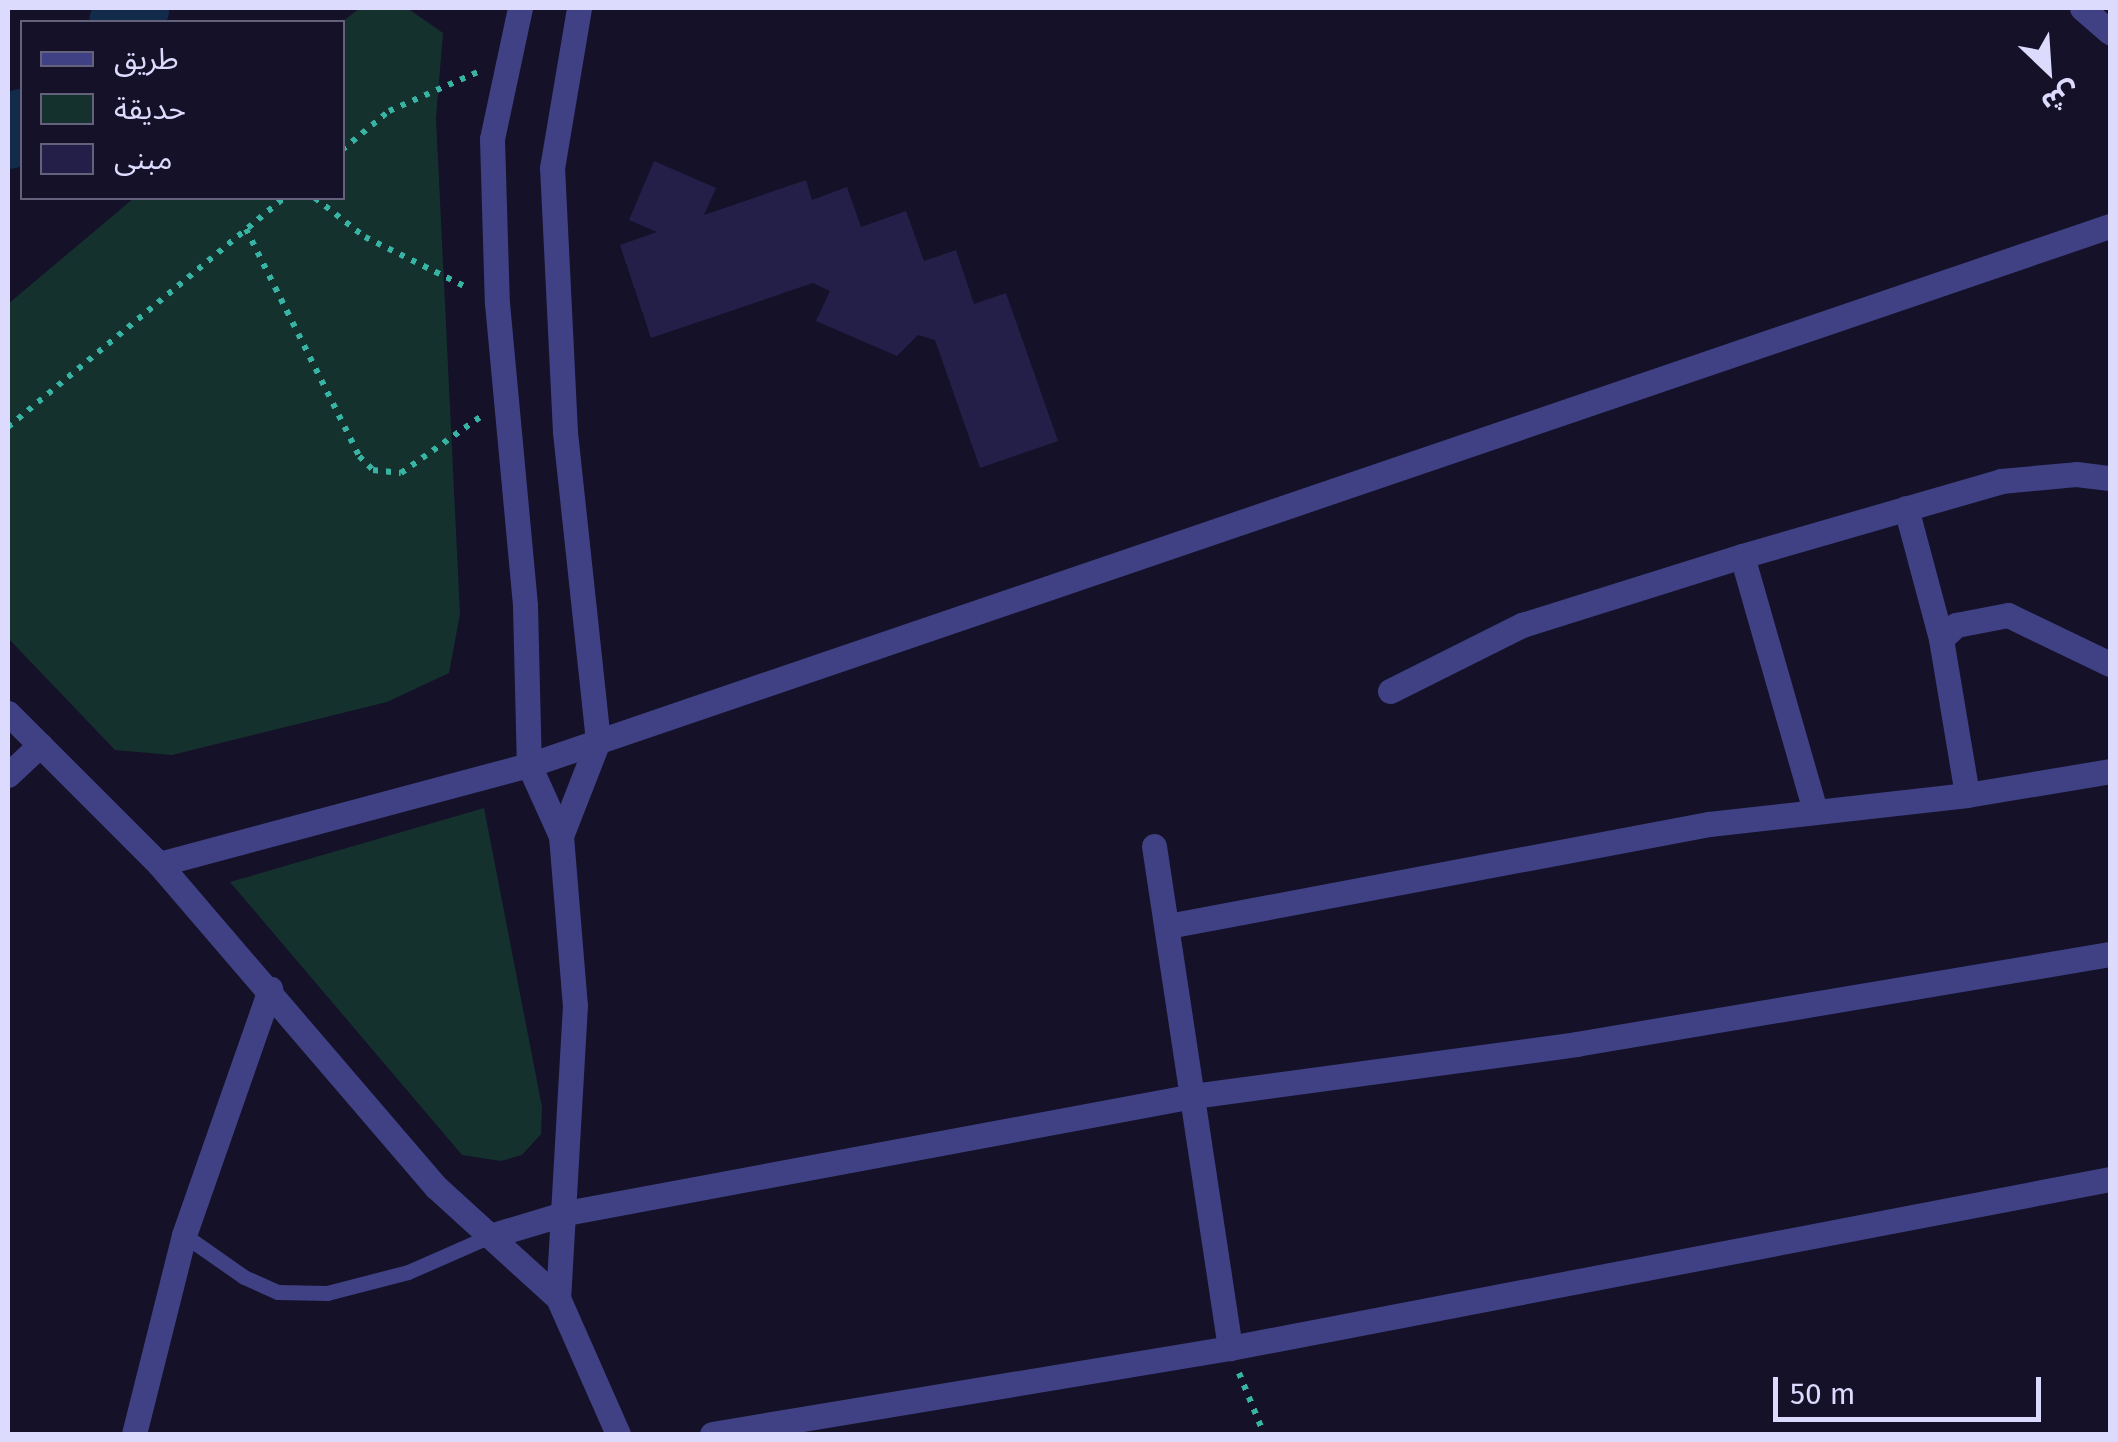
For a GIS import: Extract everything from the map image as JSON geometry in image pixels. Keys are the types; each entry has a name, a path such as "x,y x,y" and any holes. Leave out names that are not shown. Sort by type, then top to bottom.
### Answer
{"street":[{"path":"520,8 492,139 497,302 525,606 529,765 560,836 574,1004 566,1212 558,1298"},
{"path":"560,836 598,741 567,450 552,168 579,8"},
{"path":"2082,8 2110,32"},
{"path":"159,864 529,765 2110,226"},
{"path":"1390,691 1522,626 1742,556 2001,481 2076,474 2110,478"},
{"path":"1906,508 1941,639 1967,795"},
{"path":"1742,556 1815,811"},
{"path":"1941,639 1956,624 2008,615 2110,664"},
{"path":"8,713 159,864 436,1187 558,1298 618,1434"},
{"path":"8,775 40,745"},
{"path":"1168,926 1690,827 1967,795 2110,770"},
{"path":"1154,846 1230,1348"},
{"path":"490,1236 566,1212 1193,1096 1576,1044 2110,954"},
{"path":"134,1434 184,1235 270,989"},
{"path":"712,1434 1230,1348 2110,1180"}],"lane":[{"path":"184,1235 244,1278 278,1292 327,1293 408,1272 490,1236"}],"path":[{"path":"345,148 390,111 507,60"},
{"path":"8,426 282,200"},
{"path":"318,200 365,237 497,302"},
{"path":"246,229 359,456 374,470 401,473 505,399"},
{"path":"1230,1348 1264,1434"}],"green space":[{"path":"360,8 407,8 443,33 436,118 460,614 449,673 387,702 172,755 115,750 8,638 8,304 132,200 345,200 345,20"},
{"path":"484,808 542,1107 541,1134 522,1155 501,1161 462,1155 230,882"}],"building":[{"path":"654,161 716,188 704,215 806,180 812,200 847,187 861,227 906,211 924,261 956,250 974,304 1006,293 1058,441 980,468 935,340 918,335 897,356 816,321 830,291 813,283 651,338 620,245 657,232 629,220"}],"waterway":[{"path":"123,20 136,8"},
{"path":"8,136 20,123"}]}
